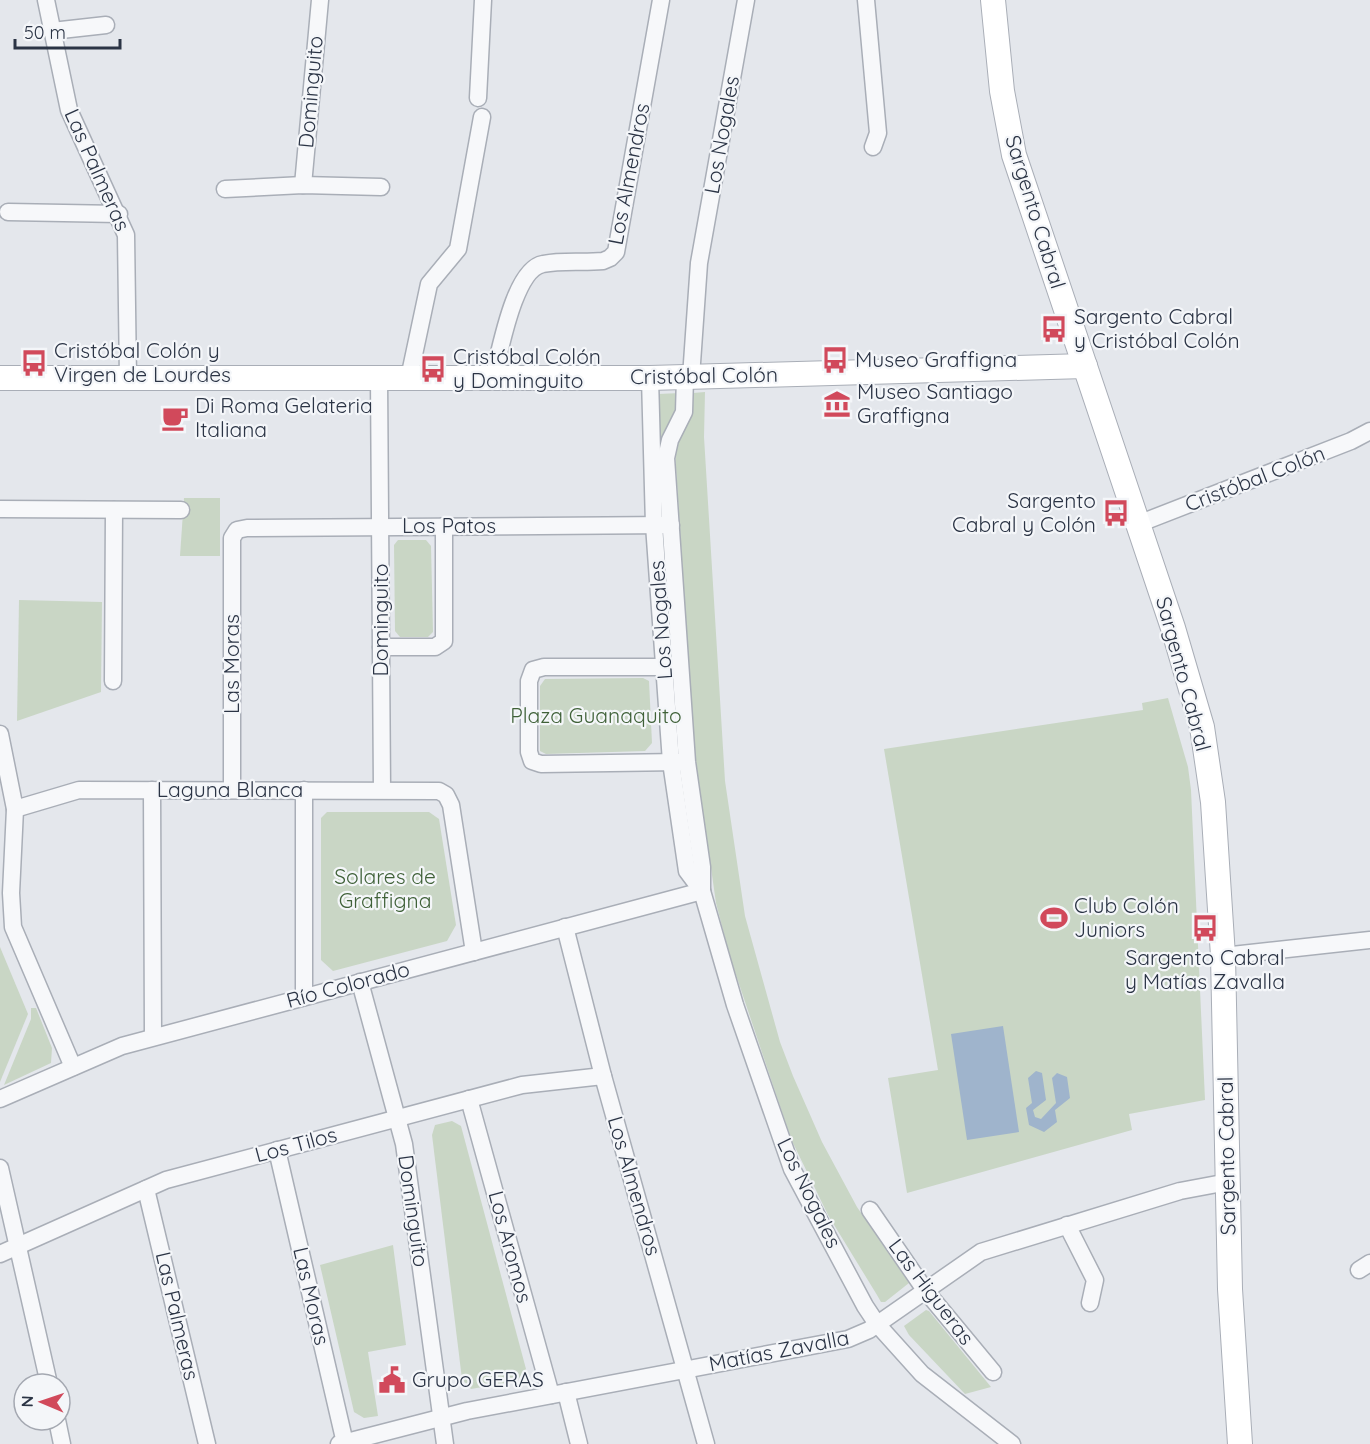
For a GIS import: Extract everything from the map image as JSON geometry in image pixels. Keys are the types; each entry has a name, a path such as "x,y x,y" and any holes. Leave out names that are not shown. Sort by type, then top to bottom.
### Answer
{"main road":[{"name":"Sargento Cabral","path":"993,0 1002,91 1014,154 1138,524 1202,727 1213,802 1223,956 1231,1300 1240,1444"},
{"name":"Cristóbal Colón","path":"0,378 650,378 1085,366"}],"street":[{"name":"Las Palmeras","path":"46,0 69,110 119,214 128,246 129,378"},
{"name":"Dominguito","path":"303,184 320,0"},
{"path":"478,98 483,0"},
{"name":"Los Almendros","path":"494,378 518,289 529,271 541,264 603,261 616,252 661,0"},
{"name":"Los Nogales","path":"663,525 666,458 670,440 684,412 699,264 746,0"},
{"path":"866,0 878,133 873,147"},
{"path":"52,31 106,25"},
{"path":"410,378 429,284 458,249 482,117"},
{"path":"225,189 303,184 381,187"},
{"path":"8,212 119,214"},
{"name":"Dominguito","path":"379,378 382,790"},
{"name":"Los Nogales","path":"650,378 663,525 687,871 702,891 735,1005 792,1168 877,1324 910,1363 948,1397 1012,1444"},
{"name":"Cristóbal Colón","path":"1138,524 1351,441 1370,431"},
{"path":"0,509 181,510"},
{"path":"114,510 114,681"},
{"name":"Los Patos","path":"232,538 237,530 247,528 663,525"},
{"path":"381,647 430,647 442,644 445,631 444,526"},
{"name":"Las Moras","path":"232,538 232,790"},
{"path":"672,667 544,667 533,670 529,681 532,761 541,764 679,762"},
{"path":"0,734 15,809 11,893 13,927 73,1067"},
{"name":"Laguna Blanca","path":"15,809 72,790 434,790 446,795 451,805 474,951"},
{"path":"152,790 153,1037"},
{"path":"304,790 304,997"},
{"name":"Río Colorado","path":"0,1099 122,1046 702,891"},
{"name":"Los Almendros","path":"565,927 603,1076 706,1444"},
{"path":"1223,956 1370,940"},
{"name":"Dominguito","path":"360,982 404,1144 445,1444"},
{"name":"Los Tilos","path":"0,1254 166,1180 522,1084 603,1076"},
{"name":"Los Aromos","path":"469,1099 558,1394 579,1444"},
{"name":"Las Moras","path":"278,1150 342,1443"},
{"path":"0,1167 46,1372"},
{"name":"Matías Zavalla","path":"342,1443 441,1417 848,1339 877,1324 981,1252 1180,1191 1228,1182"},
{"name":"Las Palmeras","path":"146,1189 207,1444"},
{"name":"Las Higueras","path":"870,1210 925,1290 993,1372"},
{"path":"1067,1225 1095,1280 1090,1303"}],"green space":[{"path":"705,392 704,437 725,781 745,916 780,1042 822,1142 857,1207 909,1283 885,1302 881,1302 828,1215 791,1139 730,957 716,903 694,749 675,452 691,414 693,393"},
{"path":"680,393 662,513 658,394"},
{"path":"184,498 220,498 220,556 180,556"},
{"path":"398,540 426,540 431,546 433,632 428,637 400,637 395,631 394,545"},
{"path":"19,600 102,602 101,692 17,721"},
{"name":"Plaza Guanaquito","path":"643,678 649,681 652,743 645,751 546,754 540,751 540,686 545,679"},
{"name":"Club Colón Juniors","path":"1168,698 1188,767 1191,790 1205,1100 1129,1114 1132,1130 907,1193 888,1078 938,1070 884,749 1143,710 1142,703"},
{"name":"Solares de Graffigna","path":"327,812 429,812 439,819 456,925 447,941 333,971 321,960 321,818"},
{"path":"0,947 28,1014 0,1082"},
{"path":"31,1008 36,1008 52,1048 51,1063 4,1085 31,1019"},
{"path":"452,1121 461,1126 526,1369 517,1381 471,1389 462,1379 432,1135 435,1125"},
{"path":"393,1245 406,1345 368,1352 378,1416 364,1418 354,1412 320,1265"},
{"path":"926,1310 991,1387 965,1394 909,1335 904,1326"}],"water":[{"path":"1003,1026 1019,1132 967,1140 951,1034"},
{"path":"1036,1071 1042,1073 1046,1100 1033,1110 1035,1117 1041,1119 1056,1103 1052,1078 1057,1073 1067,1077 1070,1098 1055,1110 1057,1122 1044,1132 1029,1125 1026,1108 1032,1103 1028,1078"}],"place":[{"name":"Sargento Cabral y Cristóbal Colón","path":"1054,329"},
{"name":"Museo Graffigna","path":"835,360"},
{"name":"Cristóbal Colón y Virgen de Lourdes","path":"34,363"},
{"name":"Cristóbal Colón y Dominguito","path":"433,369"},
{"name":"Museo Santiago Graffigna","path":"837,404"},
{"name":"Di Roma Gelateria Italiana","path":"175,418"},
{"name":"Sargento Cabral y Colón","path":"1116,513"},
{"name":"Club Colón Juniors","path":"1054,918"},
{"name":"Sargento Cabral y Matías Zavalla","path":"1205,928"},
{"name":"Grupo GERAS","path":"392,1380"}]}
